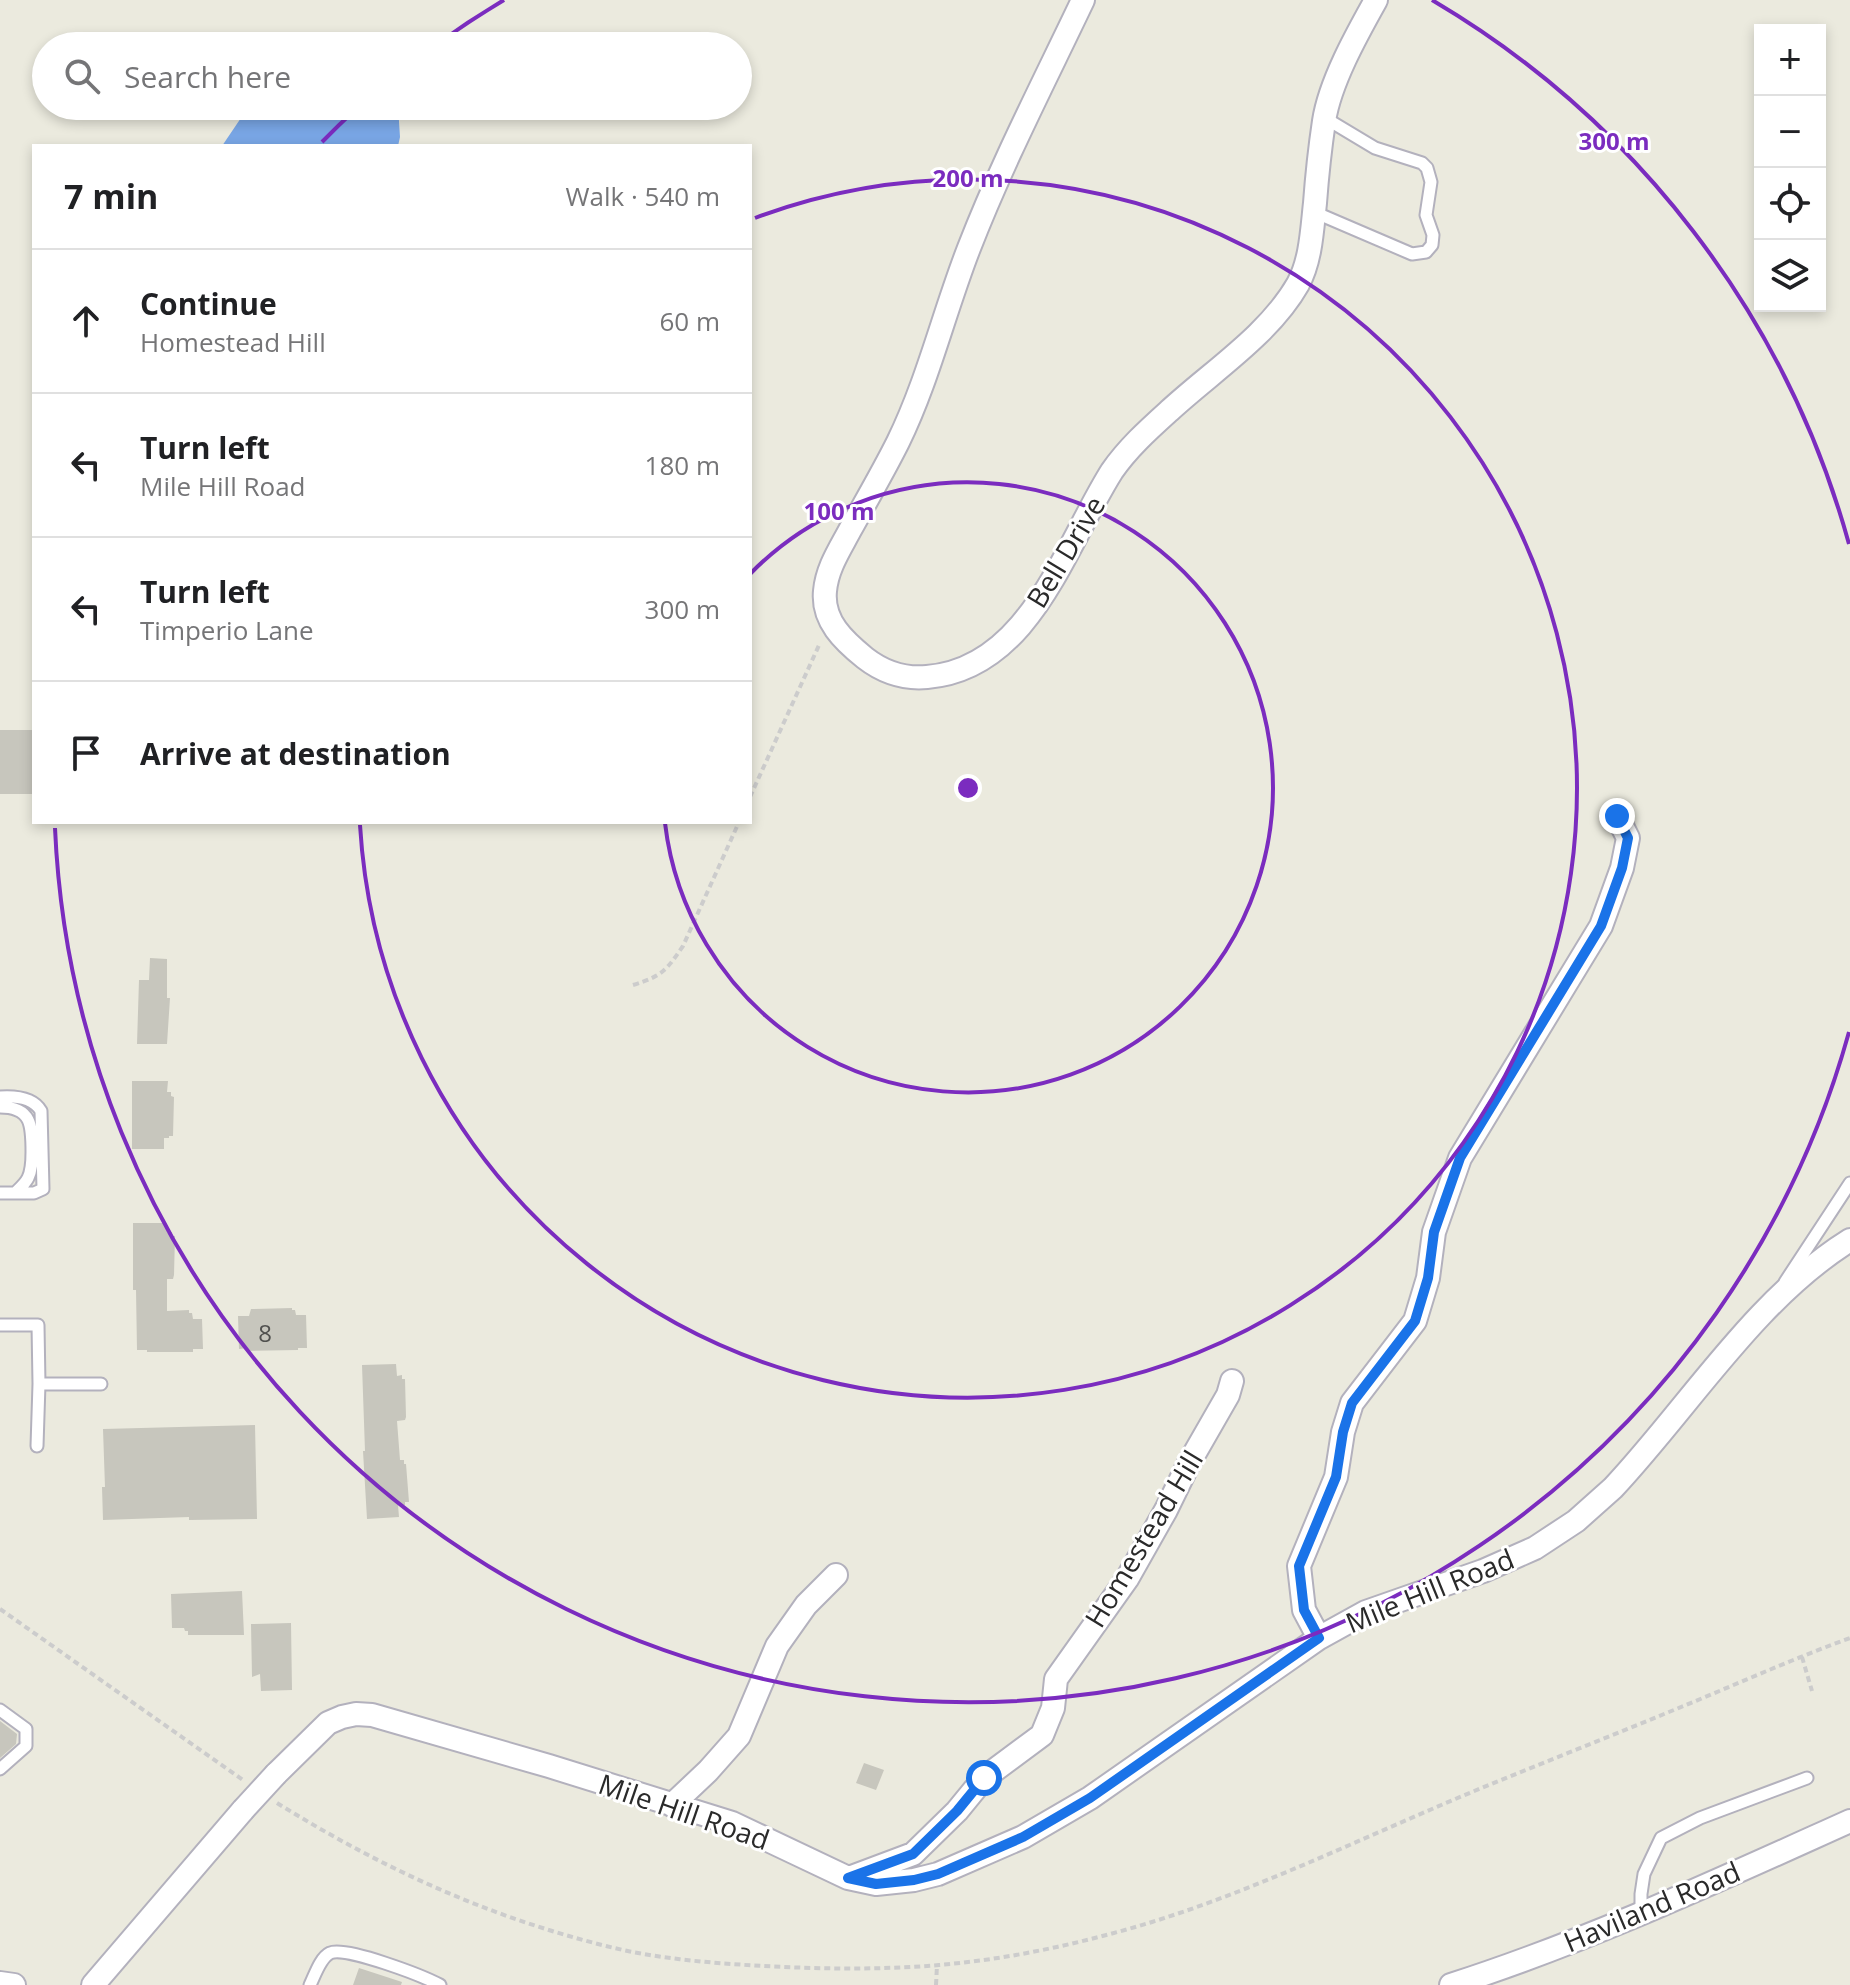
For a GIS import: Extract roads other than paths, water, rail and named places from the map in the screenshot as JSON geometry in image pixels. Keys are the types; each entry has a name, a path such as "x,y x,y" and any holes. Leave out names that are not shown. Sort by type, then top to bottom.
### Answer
{"street":[{"name":"Bell Drive","path":"1083,0 993,189 898,442 833,561 825,593 830,620 844,641 872,664 899,675 913,678 945,676 972,666 1004,642 1036,608 1113,471 1137,440 1226,364 1282,307 1300,281 1311,242 1324,117 1333,87 1376,0"},
{"path":"1319,1638 1304,1610 1299,1566 1336,1477 1343,1432 1352,1403 1415,1321 1428,1278 1434,1232 1460,1158 1601,926 1622,868 1628,838 1617,816"},
{"name":"Mile Hill Road","path":"93,1985 276,1774 328,1723 356,1714 372,1715 732,1823 848,1878 876,1884 938,1874 1023,1837 1090,1798 1319,1638 1366,1612 1508,1561 1556,1536 1595,1506 1631,1469 1765,1312 1817,1263 1850,1240"},
{"name":"Homestead Hill","path":"848,1878 913,1854 957,1811 984,1778 1042,1735 1053,1708 1056,1679 1127,1579 1228,1395 1232,1381"},
{"path":"672,1805 739,1736 777,1646 806,1605 836,1575"},
{"name":"Haviland Road","path":"1451,1985 1641,1914 1850,1821"},
{"path":"0,1983 14,1985"}],"lane":[{"path":"1314,212 1412,254 1426,252 1432,245 1433,235 1426,215 1431,182 1427,168 1422,163 1375,148 1324,117"},
{"path":"0,1097 34,1102 41,1111 43,1189 34,1193 0,1193"},
{"path":"0,1107 14,1108 23,1113 31,1128 30,1171 27,1181 15,1193"},
{"path":"1765,1312 1850,1183"},
{"path":"0,1325 38,1325 37,1446"},
{"path":"39,1384 101,1384"},
{"path":"0,1710 26,1729 28,1738 26,1746 0,1769"},
{"path":"1641,1914 1644,1874 1661,1838 1700,1818 1807,1778"},
{"path":"310,1985 323,1959 329,1953 339,1951 408,1971 440,1985"}],"water":[{"path":"240,120 399,120 398,144 223,144"}]}
